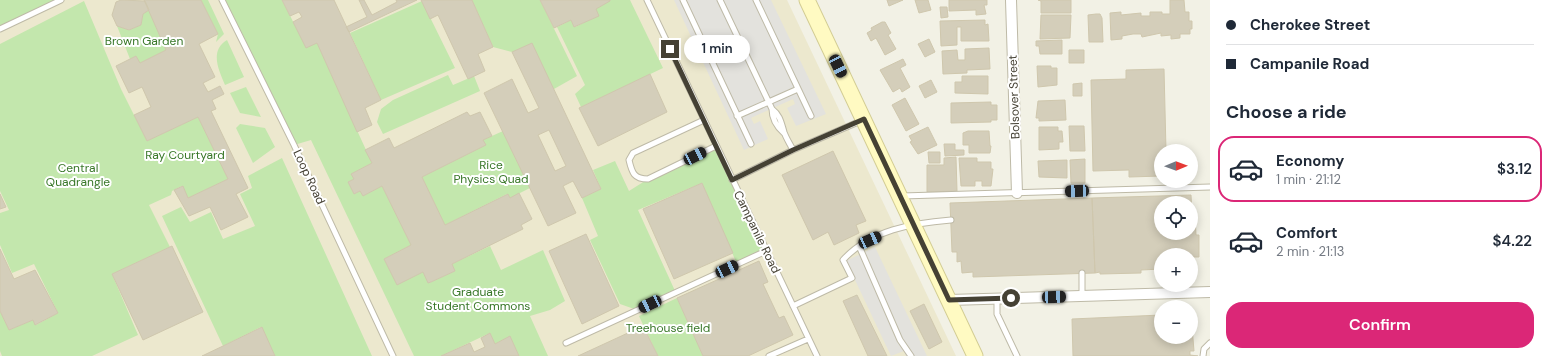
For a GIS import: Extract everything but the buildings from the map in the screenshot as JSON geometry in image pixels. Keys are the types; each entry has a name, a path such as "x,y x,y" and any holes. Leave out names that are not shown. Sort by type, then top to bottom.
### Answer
{"main road":[{"path":"807,0 901,196 975,356"}],"street":[{"name":"Bolsover Street","path":"1011,0 1017,193"},
{"path":"949,300 1210,292"}],"lane":[{"path":"0,29 61,0"},
{"name":"Loop Road","path":"222,0 294,145 393,356"},
{"name":"Campanile Road","path":"647,0 817,356"},
{"path":"683,0 751,144"},
{"path":"720,0 768,102 772,109 777,113 783,124 784,133 793,150"},
{"path":"756,0 811,116"},
{"path":"737,116 798,89"},
{"path":"732,180 793,150 864,119"},
{"path":"704,120 633,153 629,160 631,169 635,176 639,179 648,178 716,146"},
{"path":"901,196 1210,187"},
{"path":"793,306 852,278 843,260 852,250 859,246 903,225 951,220"},
{"path":"859,246 900,340 911,356"},
{"path":"566,342 766,251"},
{"path":"1082,273 1082,296"},
{"path":"997,299 997,314 1017,356"},
{"path":"769,356 808,339"},
{"path":"1203,356 1204,349 1210,343"}],"shaded area":[{"path":"0,0 787,0 956,356 0,356"},
{"path":"674,0 771,0 826,114 796,126 787,108 795,104 793,99 751,118 754,124 760,121 768,139 744,150"},
{"path":"875,247 927,356 906,356 904,351 891,356 846,261"}],"green space":[{"path":"0,0 60,0 0,29"},
{"path":"201,0 208,0 224,34 216,42 218,34"},
{"name":"Graduate Student Commons","path":"222,0 282,0 306,47 317,43 372,163 351,174 354,179 348,182 354,194 360,191 363,196 382,186 411,245 384,259 397,284 423,272 429,283 455,271 452,264 490,246 501,270 543,250 565,301 550,310 530,316 548,356 519,356 510,337 495,344 490,333 441,356 414,356 311,140 294,145"},
{"path":"472,0 540,0 577,76 554,89 512,52 493,47"},
{"path":"610,0 630,0 663,68 581,107 575,94 585,85 557,27 571,20 575,27 598,16 596,9"},
{"name":"Central Quadrangle","path":"84,1 121,89 147,141 198,117 228,179 188,198 182,186 172,191 171,195 149,205 170,247 112,274 138,335 92,356 2,356 0,351 0,311 9,330 33,320 36,325 58,313 34,264 12,273 0,245 0,213 9,210 0,191 0,44"},
{"path":"422,1 455,68 381,100 350,33"},
{"name":"Brown Garden","path":"149,10 166,50 140,63 136,56 130,59 117,26 129,30 141,25 143,14"},
{"path":"227,40 244,77 225,85 218,67 217,55 222,44"},
{"path":"448,75 453,85 474,76 480,91 383,134 377,122 381,109 393,100"},
{"path":"246,87 261,117 240,113 230,93"},
{"path":"240,124 265,128 275,147 253,163 236,128"},
{"name":"Rice Physics Quad","path":"503,131 530,188 510,198 507,194 445,225 422,177 485,145 483,140"},
{"path":"716,146 766,251 737,264 702,183 638,210 676,293 637,310 620,304 590,240 598,236 582,198 601,189 593,170 615,161 629,191 648,179"},
{"path":"282,158 372,356 275,356 261,327 223,346 162,216 181,207 190,222 211,212 223,239 255,226 240,194 252,188 248,176"},
{"name":"Treehouse field","path":"677,298 703,356 658,356 639,316"}],"route":[{"path":"670,49 732,180 793,150 864,119 949,300 1011,298"}],"park label":[{"name":"Ray Courtyard","path":"185,155"}]}
